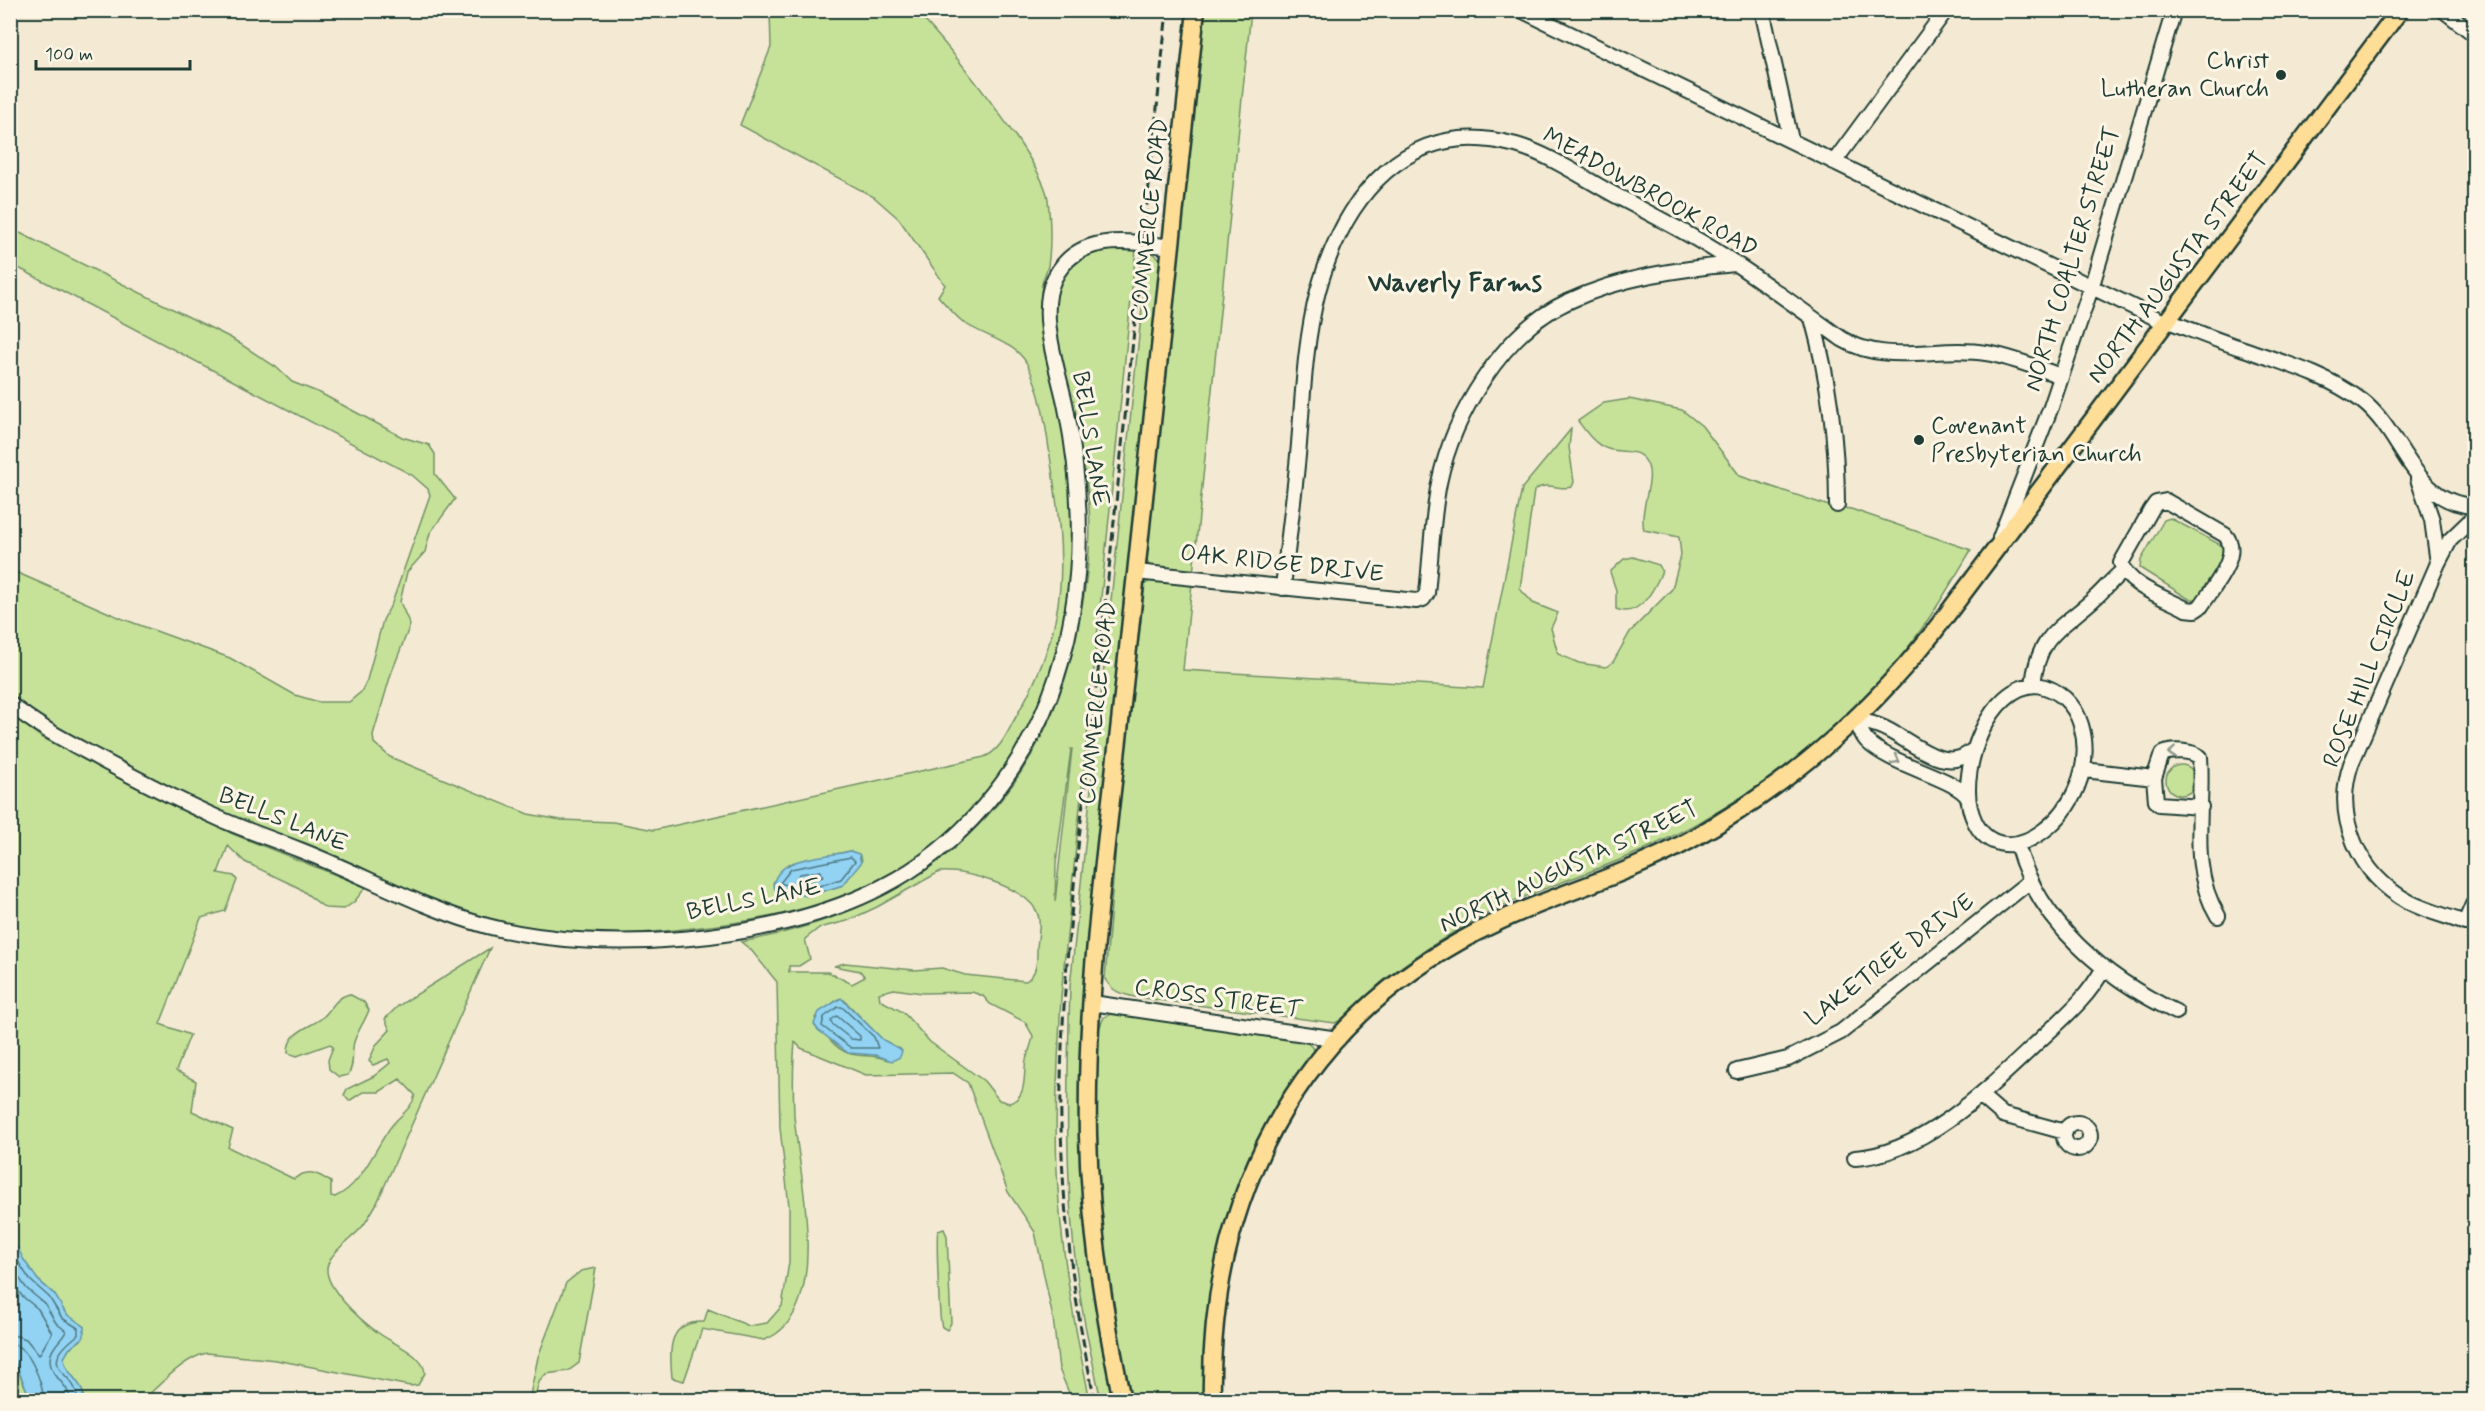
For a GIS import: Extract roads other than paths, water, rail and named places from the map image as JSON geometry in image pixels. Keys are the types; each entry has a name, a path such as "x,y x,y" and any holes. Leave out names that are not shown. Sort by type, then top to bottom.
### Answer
{"main road":[{"name":"COMMERCE ROAD","path":"1122,1401 1098,1269 1091,1195 1088,1121 1092,1003 1196,10"},
{"name":"NORTH AUGUSTA STREET","path":"1212,1401 1212,1339 1215,1308 1226,1249 1245,1190 1267,1140 1291,1100 1338,1039 1374,1002 1440,953 1480,930 1686,842 1766,793 1833,742 1856,720 1915,656 2400,10"}],"street":[{"path":"1521,10 2167,322 2293,367 2344,390 2375,413 2417,477 2440,496 2463,506 2475,506"},
{"path":"1762,10 1791,140"},
{"path":"1834,162 1946,10"},
{"name":"NORTH COALTER STREET","path":"1995,551 2061,376 2092,285 2174,10"},
{"path":"2442,10 2475,34"},
{"name":"MEADOWBROOK ROAD","path":"1283,588 1306,351 1318,291 1332,250 1349,213 1370,185 1390,167 1417,151 1450,141 1482,139 1516,146 1546,158 1691,236 1850,344 1865,350 1890,354 1962,351 1986,353 2061,376"},
{"name":"BELLS LANE","path":"10,704 71,744 220,819 299,849 448,913 504,930 581,940 673,938 768,925 841,905 884,886 954,838 1004,781 1032,735 1051,693 1065,650 1074,610 1080,554 1077,470 1048,316 1052,286 1064,265 1086,246 1117,241 1171,247"},
{"name":"OAK RIDGE DRIVE","path":"1136,572 1416,601 1423,599 1427,592 1438,493 1448,451 1472,397 1509,348 1543,316 1568,301 1654,273 1735,264"},
{"path":"1812,318 1826,375 1834,426 1837,505"},
{"name":"ROSE HILL CIRCLE","path":"2417,477 2432,520 2438,563"},
{"path":"2166,501 2225,536 2231,544 2230,556 2201,606 2195,610 2186,609 2135,581 2123,571 2122,557 2156,503 2166,501"},
{"name":"ROSE HILL CIRCLE","path":"2475,517 2450,540 2438,563 2351,764 2345,806 2348,828 2356,848 2383,883 2413,904 2470,924 2475,902"},
{"path":"2033,685 2037,658 2049,636 2123,571"},
{"path":"2033,685 2054,691 2073,708 2084,734 2084,770 2075,795 2063,813 2043,832 2017,844 2002,843 1984,833 1974,818 1968,798 1968,771 1973,750 1988,720 2019,687 2033,685"},
{"path":"1856,720 1881,726 1904,741 1946,759 1954,760 1973,750"},
{"path":"1856,720 1866,740 1891,759 1957,786 1968,798"},
{"path":"2200,807 2159,804 2154,795 2154,778 2160,756 2165,752 2199,755 2202,881 2206,896 2218,916"},
{"path":"2084,770 2154,778"},
{"path":"2017,844 2030,881 2065,931 2103,969 2126,985 2176,1012"},
{"name":"LAKETREE DRIVE","path":"1737,1071 1788,1059 1841,1032 2030,881"},
{"path":"1855,1158 1875,1156 1908,1143 1980,1095 2080,1001 2096,982 2103,969"},
{"name":"CROSS STREET","path":"1092,1003 1338,1039"},
{"path":"1980,1095 2003,1115 2065,1132"}],"water":[{"path":"850,851 859,854 861,863 843,885 808,896 776,891 773,886 777,876 793,863"},
{"path":"841,998 883,1040 902,1051 900,1057 892,1061 875,1055 848,1053 818,1030 814,1024 819,1012"},
{"path":"11,1212 15,1243 24,1260 38,1280 55,1295 66,1314 84,1326 84,1337 69,1349 64,1358 65,1364 79,1384 83,1400 31,1400 11,1353"}],"railway":[{"path":"1095,1400 1080,1321 1065,1201 1061,1120 1063,1026 1076,866 1109,573 1167,10"}],"place":[{"name":"Christ Lutheran Church","path":"2281,75"},
{"name":"Covenant Presbyterian Church","path":"1919,440"}],"district":[{"name":"Waverly Farms","path":"1455,284"}]}
